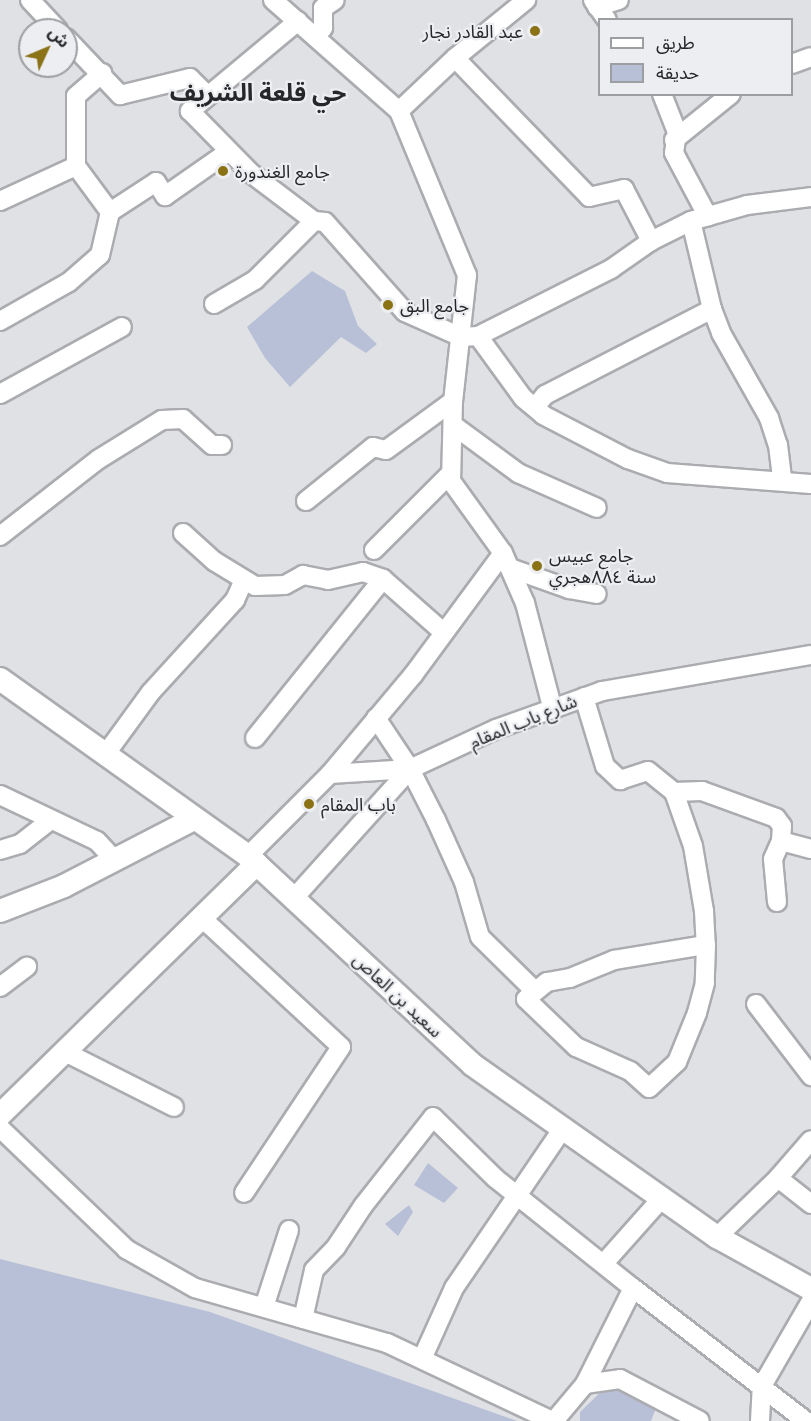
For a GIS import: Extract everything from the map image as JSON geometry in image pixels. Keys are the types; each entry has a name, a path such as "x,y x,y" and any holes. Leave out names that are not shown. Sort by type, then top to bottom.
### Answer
{"main road":[{"name":"سعيد بن العاص","path":"0,680 252,860 473,1065 717,1237 811,1289"},
{"path":"0,911 115,860 194,819"},
{"path":"0,1115 203,919 252,860"}],"street":[{"path":"30,0 47,18"},
{"path":"273,0 399,111 467,275 469,337 453,401 451,481 506,560 525,603 552,707"},
{"path":"316,36 323,28 323,8 335,0"},
{"path":"399,111 455,58 526,0"},
{"path":"599,9 619,0"},
{"path":"298,21 190,111 228,152 314,221 326,222 405,312 469,337 523,398 573,432 628,459 668,472 782,479 811,484"},
{"path":"78,50 120,95 190,78 208,96"},
{"path":"793,64 811,57"},
{"path":"455,58 589,197 624,189 651,241"},
{"path":"102,73 76,96 76,166 110,212"},
{"path":"663,96 677,132 674,140 674,153 699,219 712,309 721,333 769,418 778,445 782,479"},
{"path":"674,140 728,96"},
{"path":"0,321 69,282 100,255 110,212 156,182 165,196 228,152"},
{"path":"2,193 76,166"},
{"path":"469,337 611,269 651,241 699,219 747,206 811,197"},
{"path":"214,304 255,280 314,221"},
{"path":"535,407 545,395 712,309"},
{"path":"0,394 122,327"},
{"path":"306,501 373,447 386,450 453,401"},
{"path":"0,536 99,459 162,420 183,419 212,445 222,445"},
{"path":"453,425 519,473 597,508"},
{"path":"374,550 451,473"},
{"path":"183,533 214,561 255,586 285,585 303,575 328,580 363,572 383,579 442,631"},
{"path":"506,560 569,589 597,594"},
{"path":"252,860 330,774 413,675 442,631 506,560"},
{"path":"255,738 383,579"},
{"path":"105,755 151,692 235,600 244,580"},
{"name":"شارع باب المقام","path":"294,898 410,770 552,707 584,697 811,655"},
{"path":"584,697 605,766 620,780 648,771 674,792 693,846 706,945 705,983 697,1013 677,1062 649,1088 630,1071 576,1047 526,999 547,982 570,978 614,960 706,945"},
{"path":"376,718 410,770 464,882 480,937 535,991"},
{"path":"330,774 410,770"},
{"path":"674,792 702,791 776,818 782,826 781,841 773,859 777,902"},
{"path":"3,800 97,841 115,860"},
{"path":"0,850 20,844 51,820"},
{"path":"781,841 811,849"},
{"path":"203,919 341,1047 244,1193"},
{"path":"0,987 27,967"},
{"path":"756,1004 811,1076"},
{"path":"65,1052 174,1107"},
{"path":"303,1318 314,1270 336,1247 363,1206 433,1116 495,1178 806,1421"},
{"path":"422,1359 454,1288 564,1127"},
{"path":"0,1128 126,1249 195,1288 387,1343 553,1421 585,1384 633,1288"},
{"path":"717,1237 778,1178 811,1140"},
{"path":"778,1178 811,1203"},
{"path":"605,1262 663,1197"},
{"path":"264,1307 289,1230"},
{"path":"760,1421 762,1386 811,1301"},
{"path":"585,1384 620,1379 700,1421"}],"green space":[{"path":"312,271 345,291 358,326 377,344 366,353 341,337 290,387 265,358 247,327"},
{"path":"428,1163 458,1188 444,1203 414,1185"},
{"path":"409,1205 413,1212 398,1236 385,1224"},
{"path":"0,1259 210,1312 517,1421 0,1421"},
{"path":"621,1385 656,1408 651,1421 580,1421 580,1412 606,1387"}],"place":[{"name":"عبد القادر نجار","path":"535,31"},
{"name":"جامع الغندورة","path":"223,171"},
{"name":"جامع البق","path":"388,305"},
{"name":"جامع عبيس سنة ٨٨٤هجري","path":"537,566"},
{"name":"باب المقام","path":"309,804"}],"district":[{"name":"حي قلعة الشريف","path":"258,92"}]}
